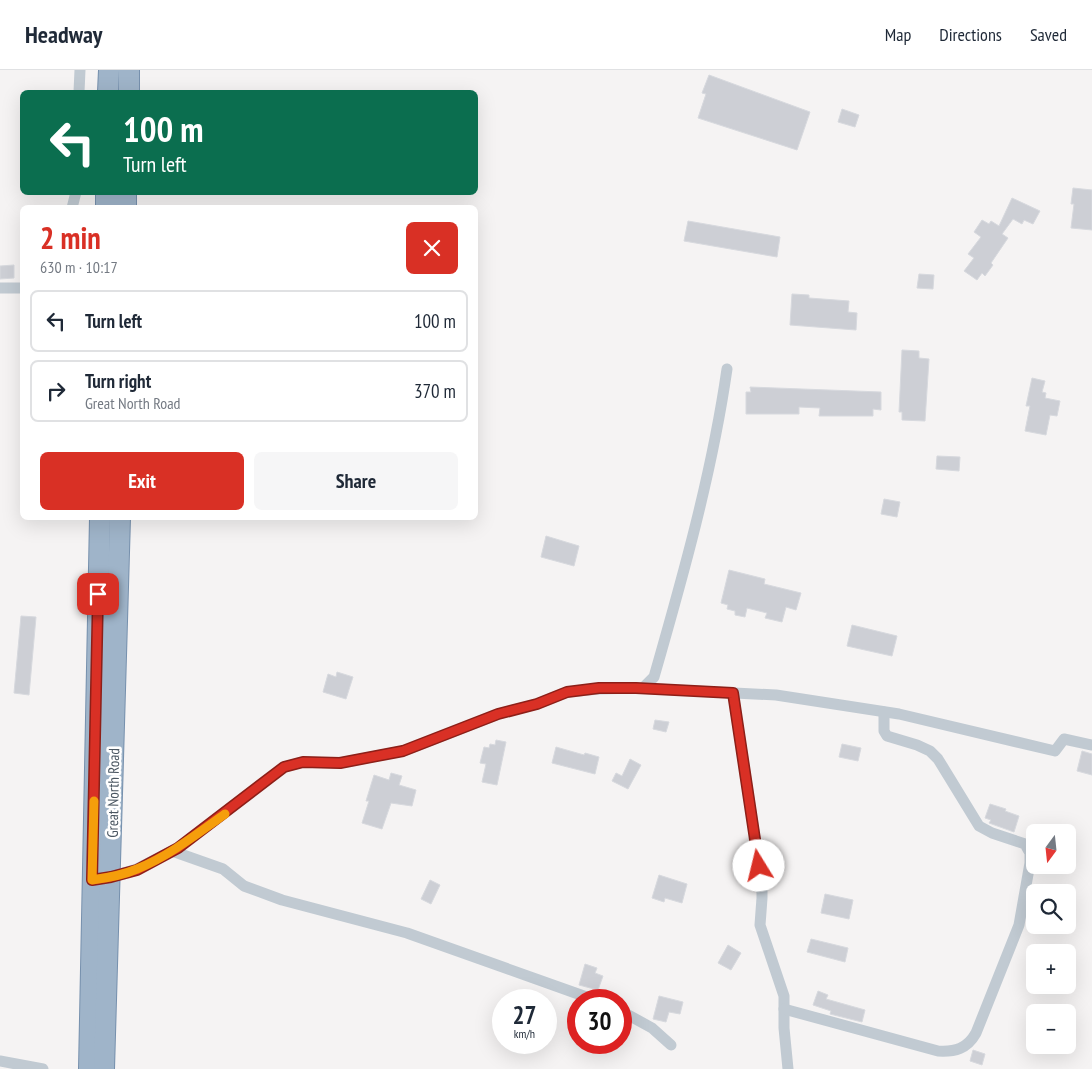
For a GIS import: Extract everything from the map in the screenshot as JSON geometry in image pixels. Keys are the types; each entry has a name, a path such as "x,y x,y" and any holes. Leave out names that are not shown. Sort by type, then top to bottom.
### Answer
{"highway":[{"path":"108,90 109,70"},
{"path":"128,90 129,70"},
{"name":"Great North Road","path":"100,520 104,1069"},
{"name":"Great North Road","path":"89,1069 102,879 120,520"}],"street":[{"path":"79,90 80,70"},
{"path":"0,288 20,288"},
{"path":"643,688 654,677 701,504 720,418 727,369"},
{"path":"102,879 137,870 172,851 226,813 275,773 294,764 303,762 340,763 403,751 498,714 537,704 567,692 599,688 643,688 761,693 916,718 1055,751 1064,739 1092,746"},
{"path":"733,693 762,885 760,925 784,996 784,1028 788,1069"},
{"path":"784,1009 930,1049 951,1051 963,1048 971,1042 976,1034 1019,925 1030,863 1030,853 1025,844 992,833 979,826 938,758 925,748 886,736 884,731 884,712"},
{"path":"172,851 223,869 244,886 282,900 407,933 567,990"},
{"path":"632,1017 652,1028 671,1045"},
{"path":"0,1061 43,1069"}],"building":[{"path":"709,75 810,112 797,150 698,118 706,94 702,93"},
{"path":"842,109 859,115 855,127 838,122"},
{"path":"1073,188 1092,190 1092,230 1071,228 1074,204 1071,204"},
{"path":"1012,198 1040,211 1033,224 1024,220 1022,224 1013,219 1002,234 1008,238 991,263 993,265 985,276 982,273 977,280 964,271 974,258 968,254 981,237 974,232 982,220 989,224 991,221 999,226"},
{"path":"688,221 780,237 777,257 684,241"},
{"path":"14,265 14,278 0,279 0,266"},
{"path":"919,274 934,275 933,289 917,288"},
{"path":"792,294 809,295 809,298 849,301 848,312 857,313 856,330 790,325"},
{"path":"902,350 919,351 919,358 929,359 925,421 902,420 902,412 899,412"},
{"path":"1032,378 1045,381 1042,392 1046,393 1045,398 1060,401 1057,416 1050,415 1046,435 1025,431 1030,406 1026,406"},
{"path":"750,387 881,392 881,410 873,409 873,416 819,416 820,408 799,407 799,414 746,414 746,392 751,392"},
{"path":"937,456 960,457 959,471 936,469"},
{"path":"884,499 900,502 897,517 881,514"},
{"path":"546,536 579,546 574,566 541,557"},
{"path":"729,570 765,579 764,584 801,593 796,610 786,607 782,622 765,618 767,613 747,608 745,617 735,615 735,611 727,609 728,605 721,603"},
{"path":"21,616 36,617 29,695 14,693"},
{"path":"852,625 897,636 892,656 847,646"},
{"path":"337,672 353,677 346,699 323,692 328,674 336,677"},
{"path":"655,720 669,722 666,732 653,729"},
{"path":"496,740 506,742 497,785 482,782 486,764 480,763 484,747 489,748 490,744 495,745"},
{"path":"842,744 861,748 858,761 839,757"},
{"path":"556,747 599,757 595,774 552,763"},
{"path":"1082,751 1092,754 1092,775 1077,771"},
{"path":"630,759 641,765 628,789 612,781 616,773 622,776"},
{"path":"391,773 402,776 399,785 416,790 412,806 391,803 382,829 362,823 374,775 389,780"},
{"path":"990,804 1019,816 1014,832 989,823 991,820 985,818"},
{"path":"659,875 687,884 682,903 665,898 664,902 652,898"},
{"path":"430,880 440,885 431,904 421,899"},
{"path":"825,894 853,900 849,919 821,913"},
{"path":"811,939 848,948 845,962 807,952"},
{"path":"728,945 741,953 731,970 718,963"},
{"path":"585,964 597,968 595,973 603,976 598,989 579,985"},
{"path":"818,991 828,995 826,999 865,1010 862,1022 830,1014 831,1011 813,1005"},
{"path":"659,996 683,1002 680,1014 669,1012 666,1022 653,1019"},
{"path":"973,1050 985,1054 982,1065 970,1061"}],"slow traffic":[{"path":"94,801 92,880 137,870 178,848 225,814"}],"route":[{"path":"98,594 92,880 137,870 178,848 284,767 303,762 340,763 403,751 498,714 537,704 567,692 599,688 733,693 759,866"}]}
